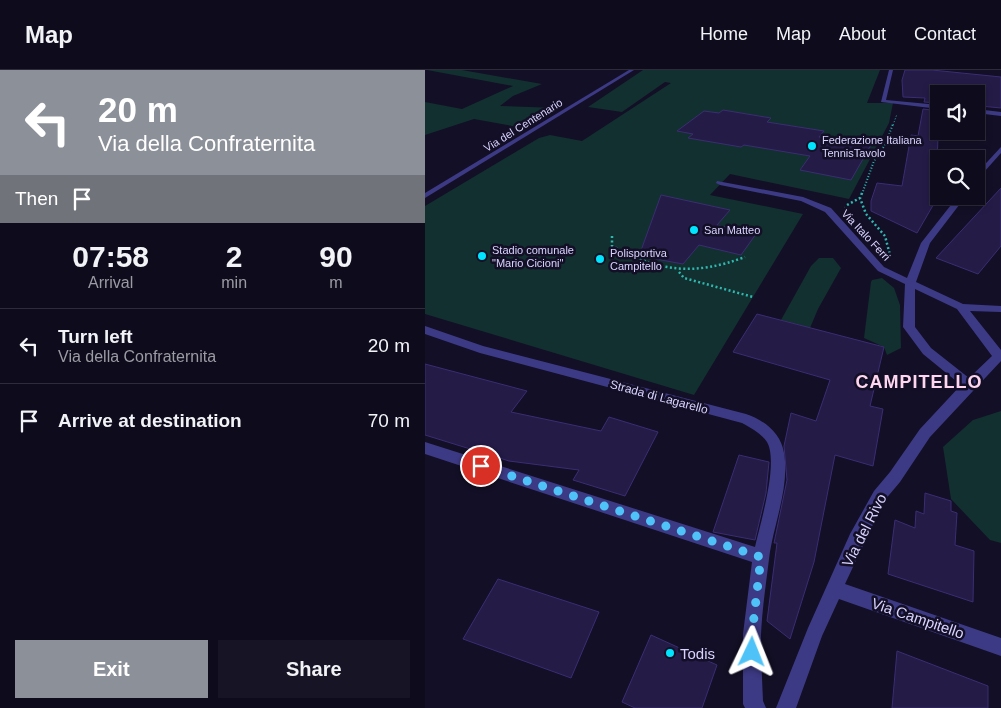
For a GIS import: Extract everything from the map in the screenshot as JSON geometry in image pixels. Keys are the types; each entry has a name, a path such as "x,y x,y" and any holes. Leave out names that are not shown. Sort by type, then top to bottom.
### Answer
{"street":[{"name":"Via del Centenario","path":"425,196 632,70"},
{"path":"891,70 883,101 930,106"},
{"path":"985,112 1001,114"},
{"path":"985,168 1001,149"},
{"name":"Via Italo Ferri","path":"720,183 803,199 828,210 881,269 961,306"},
{"path":"955,205 926,243 909,283 909,327 927,351 969,385"},
{"path":"961,306 1001,309"},
{"path":"961,306 1000,355"},
{"name":"Strada di Lagarello","path":"425,330 480,349 746,419 763,429 775,443 779,461 761,557 752,634 753,704 755,708"},
{"name":"Via del Rivo","path":"786,708 814,634 856,540 879,496 895,477 925,433 969,385 1000,355"},
{"path":"425,448 761,557"},
{"name":"Via Campitello","path":"835,589 1001,648"}],"path":[{"path":"895,276 885,236 867,214 860,198 874,160 885,145 897,115 905,103"},
{"path":"612,236 612,246 627,255 653,265 679,271 726,265 745,257"},
{"path":"679,271 684,278 753,297"}],"green space":[{"path":"427,70 462,70 542,84 513,96 500,106 558,108 523,128 474,119 425,135 425,102 462,109 513,86"},
{"name":"Polisportiva Campitello","path":"643,70 880,70 867,103 893,103 889,123 849,199 730,174 710,195 803,214 694,395 425,314 425,206 539,138 550,135 582,141 671,83 665,82 622,112 588,107"},
{"path":"819,258 833,258 841,268 818,309 810,328 781,320 811,266"},
{"path":"882,278 894,288 900,305 901,348 887,355 884,347 864,338 871,282 872,280"},
{"path":"1001,411 1001,543 990,540 951,499 943,447 973,420"}],"building":[{"path":"905,70 932,70 1001,77 1001,108 985,106 985,85 930,85 930,102 924,102 925,98 903,97 902,80"},
{"path":"923,109 930,110 930,140 938,140 938,150 930,150 930,205 933,205 917,233 871,211 871,201 877,183 902,186 911,135 918,136"},
{"name":"Federazione Italiana TennisTavolo","path":"723,110 771,118 767,122 824,131 819,137 871,145 851,180 800,170 810,156 688,138 693,134 677,131 704,111 719,113"},
{"path":"1001,188 1001,246 978,274 936,258"},
{"name":"San Matteo","path":"661,195 730,210 717,225 756,234 741,255 699,245 683,264 639,256"},
{"path":"757,314 884,347 870,406 883,409 873,466 835,455 814,562 790,639 767,621 777,543 774,543 787,480 784,446 791,413 816,421 830,380 733,352"},
{"path":"425,364 527,391 511,412 601,431 609,417 658,432 625,496 573,480 579,470 509,461 425,435"},
{"path":"739,455 769,462 766,493 755,540 713,532"},
{"path":"925,493 951,501 951,511 957,513 955,545 974,551 973,602 888,574 895,520 915,528 916,511 924,514"},
{"path":"498,579 599,612 571,678 463,639"},
{"path":"651,635 717,665 702,708 635,708 622,702"},
{"path":"897,651 988,686 988,708 892,708"}],"place":[{"name":"Federazione Italiana TennisTavolo","path":"812,146"},
{"name":"San Matteo","path":"694,230"},
{"name":"Stadio comunale \"Mario Cicioni\"","path":"482,256"},
{"name":"Polisportiva Campitello","path":"600,259"},
{"name":"Todis","path":"670,653"}],"district":[{"name":"CAMPITELLO","path":"919,382"}],"route":[{"path":"481,466 761,557 752,634 752,652"}]}
